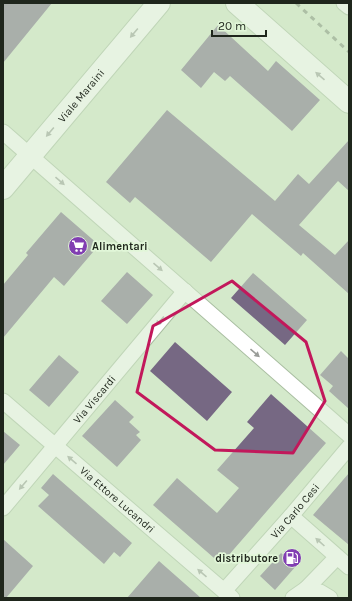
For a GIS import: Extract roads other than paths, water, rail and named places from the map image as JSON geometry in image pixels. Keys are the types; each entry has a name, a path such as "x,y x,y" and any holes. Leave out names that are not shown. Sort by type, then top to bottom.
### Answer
{"main road":[{"name":"Viale Maraini","path":"3,188 159,3"},
{"path":"237,3 349,102"}],"street":[{"path":"344,3 349,7"},
{"path":"3,132 349,435"},
{"name":"Via Viscardi","path":"3,508 185,291"},
{"name":"Via Ettore Lucandri","path":"3,401 228,595"},
{"name":"Via Carlo Cesi","path":"228,595 291,516 349,448"},
{"path":"291,516 349,567"},
{"path":"292,598 306,589 337,557"},
{"path":"306,589 320,592 330,598"}],"railway":[{"path":"296,3 349,52"}],"place":[{"name":"Alimentari","path":"78,246"},
{"name":"distributore","path":"292,558"}]}
